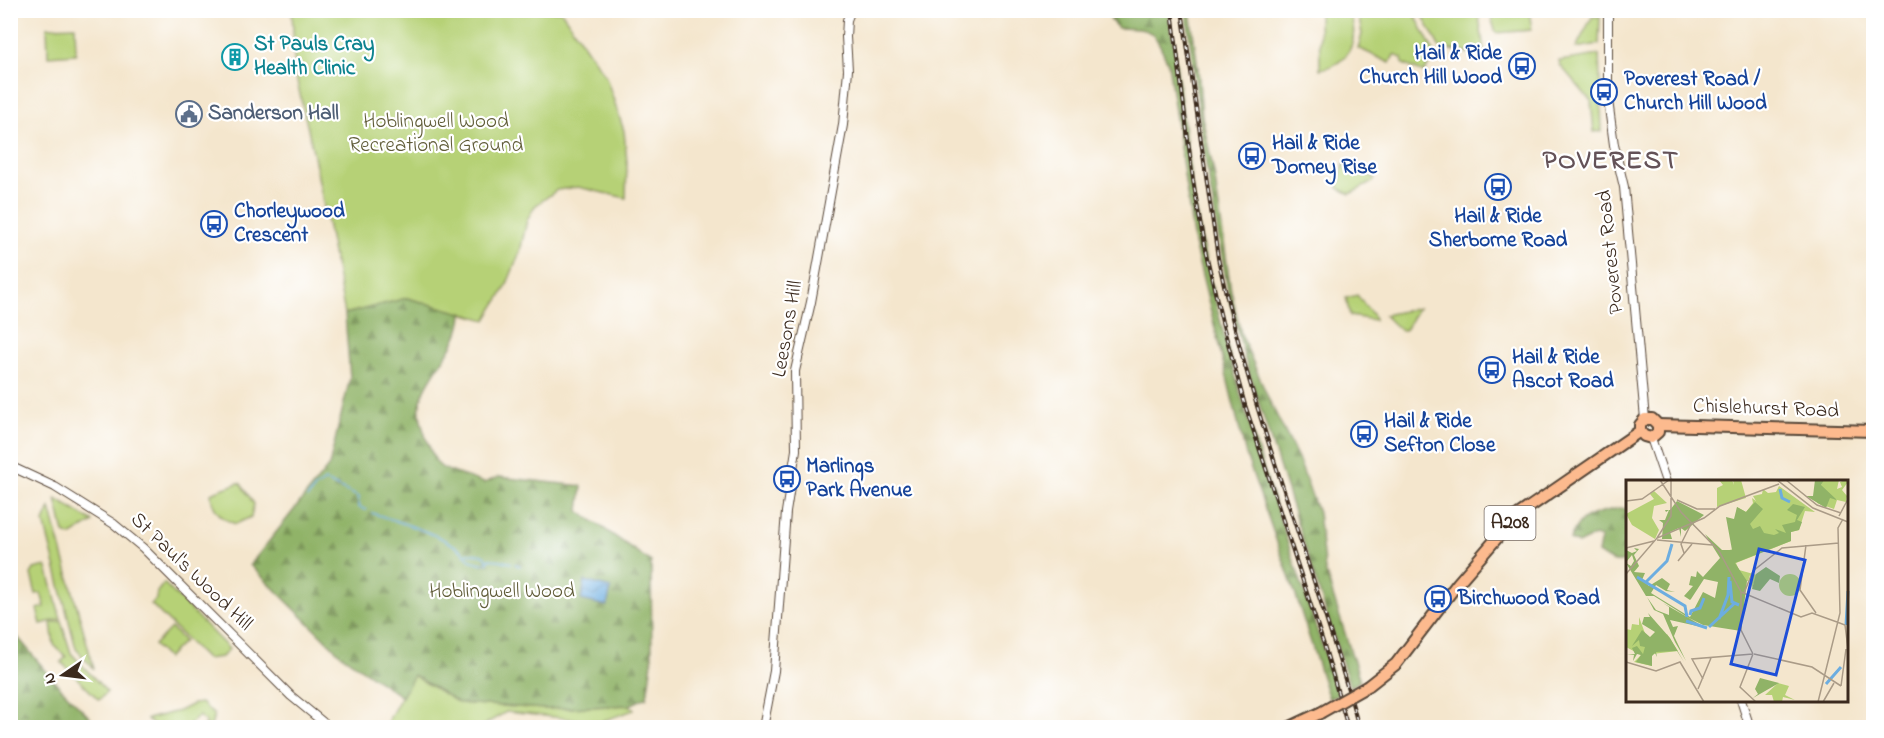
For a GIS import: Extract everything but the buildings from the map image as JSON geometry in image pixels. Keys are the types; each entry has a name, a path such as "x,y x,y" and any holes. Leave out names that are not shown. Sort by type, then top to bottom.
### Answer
{"main road":[{"path":"1645,419 1652,419 1658,425 1658,432 1651,438 1644,436 1640,431 1640,425 1645,419"},
{"name":"Chislehurst Road","path":"1658,425 1874,431"},
{"name":"A208","path":"1288,728 1368,686 1396,664 1458,583 1515,517 1640,431"}],"street":[{"name":"Leesons Hill","path":"764,728 774,671 786,512 796,450 795,371 811,302 843,125 848,70 847,20 851,10"},
{"name":"Poverest Road","path":"1608,10 1608,100 1614,146 1624,187 1645,419"},
{"path":"1651,438 1665,480"},
{"name":"St Paul's Wood Hill","path":"10,466 56,487 114,524 143,548 291,696 330,728"},
{"path":"1742,702 1750,728"}],"green space":[{"name":"Hoblingwell Wood Recreational Ground","path":"292,11 561,11 606,77 624,131 627,162 626,198 578,187 557,190 535,206 527,220 520,252 505,289 486,320 407,298 345,314 295,73"},
{"path":"1109,11 1168,11 1190,171 1207,266 1251,428 1338,694 1329,699 1295,593 1246,455 1194,243 1168,63 1159,44 1151,34 1139,29 1118,28 1111,21"},
{"path":"1186,11 1190,11 1202,117 1214,173 1231,291 1241,334 1269,400 1298,458 1318,513 1325,570 1360,681 1350,687 1246,363 1229,298 1204,152"},
{"path":"1319,11 1349,11 1353,31 1353,40 1346,56 1331,66 1320,69"},
{"path":"1365,11 1413,11 1435,54 1424,73 1403,64 1402,58 1394,55 1390,63 1358,48 1362,34 1358,14"},
{"path":"1420,11 1478,11 1485,56 1440,48"},
{"path":"1489,11 1529,11 1532,30 1496,33"},
{"path":"1600,16 1599,44 1576,48 1592,17"},
{"path":"75,26 76,54 48,56 47,27"},
{"path":"1599,55 1602,131 1594,132 1591,101 1559,61"},
{"path":"1345,163 1375,178 1373,182 1350,194 1338,188"},
{"path":"1357,295 1375,318 1374,320 1350,316 1346,298"},
{"name":"Hoblingwell Wood","path":"407,298 462,313 456,338 423,393 420,405 423,429 432,455 438,464 484,483 499,477 582,486 579,511 651,562 652,662 647,697 630,705 546,709 459,703 414,675 402,697 340,654 250,565 329,466 350,378 345,314"},
{"path":"1418,308 1405,330 1401,331 1384,315"},
{"path":"238,483 254,504 251,517 236,524 226,520 218,513 211,493"},
{"path":"56,499 93,522 70,536 64,533"},
{"path":"50,508 94,669 76,649 44,522"},
{"path":"1619,508 1626,509 1626,562 1611,561 1598,553 1601,538 1594,536 1578,544 1570,540 1578,525 1588,516"},
{"path":"46,566 61,619 41,624 37,609 45,607 41,593 36,594 31,574 34,569"},
{"path":"164,583 229,649 222,657 206,659 151,604"},
{"path":"61,621 71,653 107,692 99,700 61,662 66,657 54,645 51,623"},
{"path":"10,628 57,684 99,727 11,727"},
{"path":"171,628 184,641 167,658 154,645"},
{"path":"413,675 459,703 546,709 630,705 634,710 600,722 506,712 483,727 384,728"},
{"path":"201,703 214,715 211,727 202,727 206,723 199,716 187,727 155,727 147,719 179,711"}],"water":[{"path":"585,581 611,588 607,606 581,600"}],"waterway":[{"path":"307,498 325,481 359,497 358,507 366,510"},
{"path":"372,513 440,538 463,552 470,560 488,563 487,559"},
{"path":"467,553 485,555 487,559 511,563"},
{"path":"515,564 520,566"}],"railway":[{"path":"1172,10 1193,180 1204,245 1222,322 1245,405 1324,645 1348,728"},
{"path":"1182,10 1218,258 1232,318 1266,436 1324,611 1359,728"}],"place":[{"name":"St Pauls Cray Health Clinic","path":"235,57"},
{"name":"Hail & Ride Church Hill Wood","path":"1522,66"},
{"name":"Poverest Road / Church Hill Wood","path":"1604,92"},
{"name":"Sanderson Hall","path":"189,114"},
{"name":"Hail & Ride Dorney Rise","path":"1252,156"},
{"name":"Hail & Ride Sherborne Road","path":"1498,187"},
{"name":"Chorleywood Crescent","path":"214,224"},
{"name":"Hail & Ride Ascot Road","path":"1492,370"},
{"name":"Hail & Ride Sefton Close","path":"1364,434"},
{"name":"Marlings Park Avenue","path":"787,479"},
{"name":"Birchwood Road","path":"1438,599"}],"district":[{"name":"POVEREST","path":"1611,161"}]}
